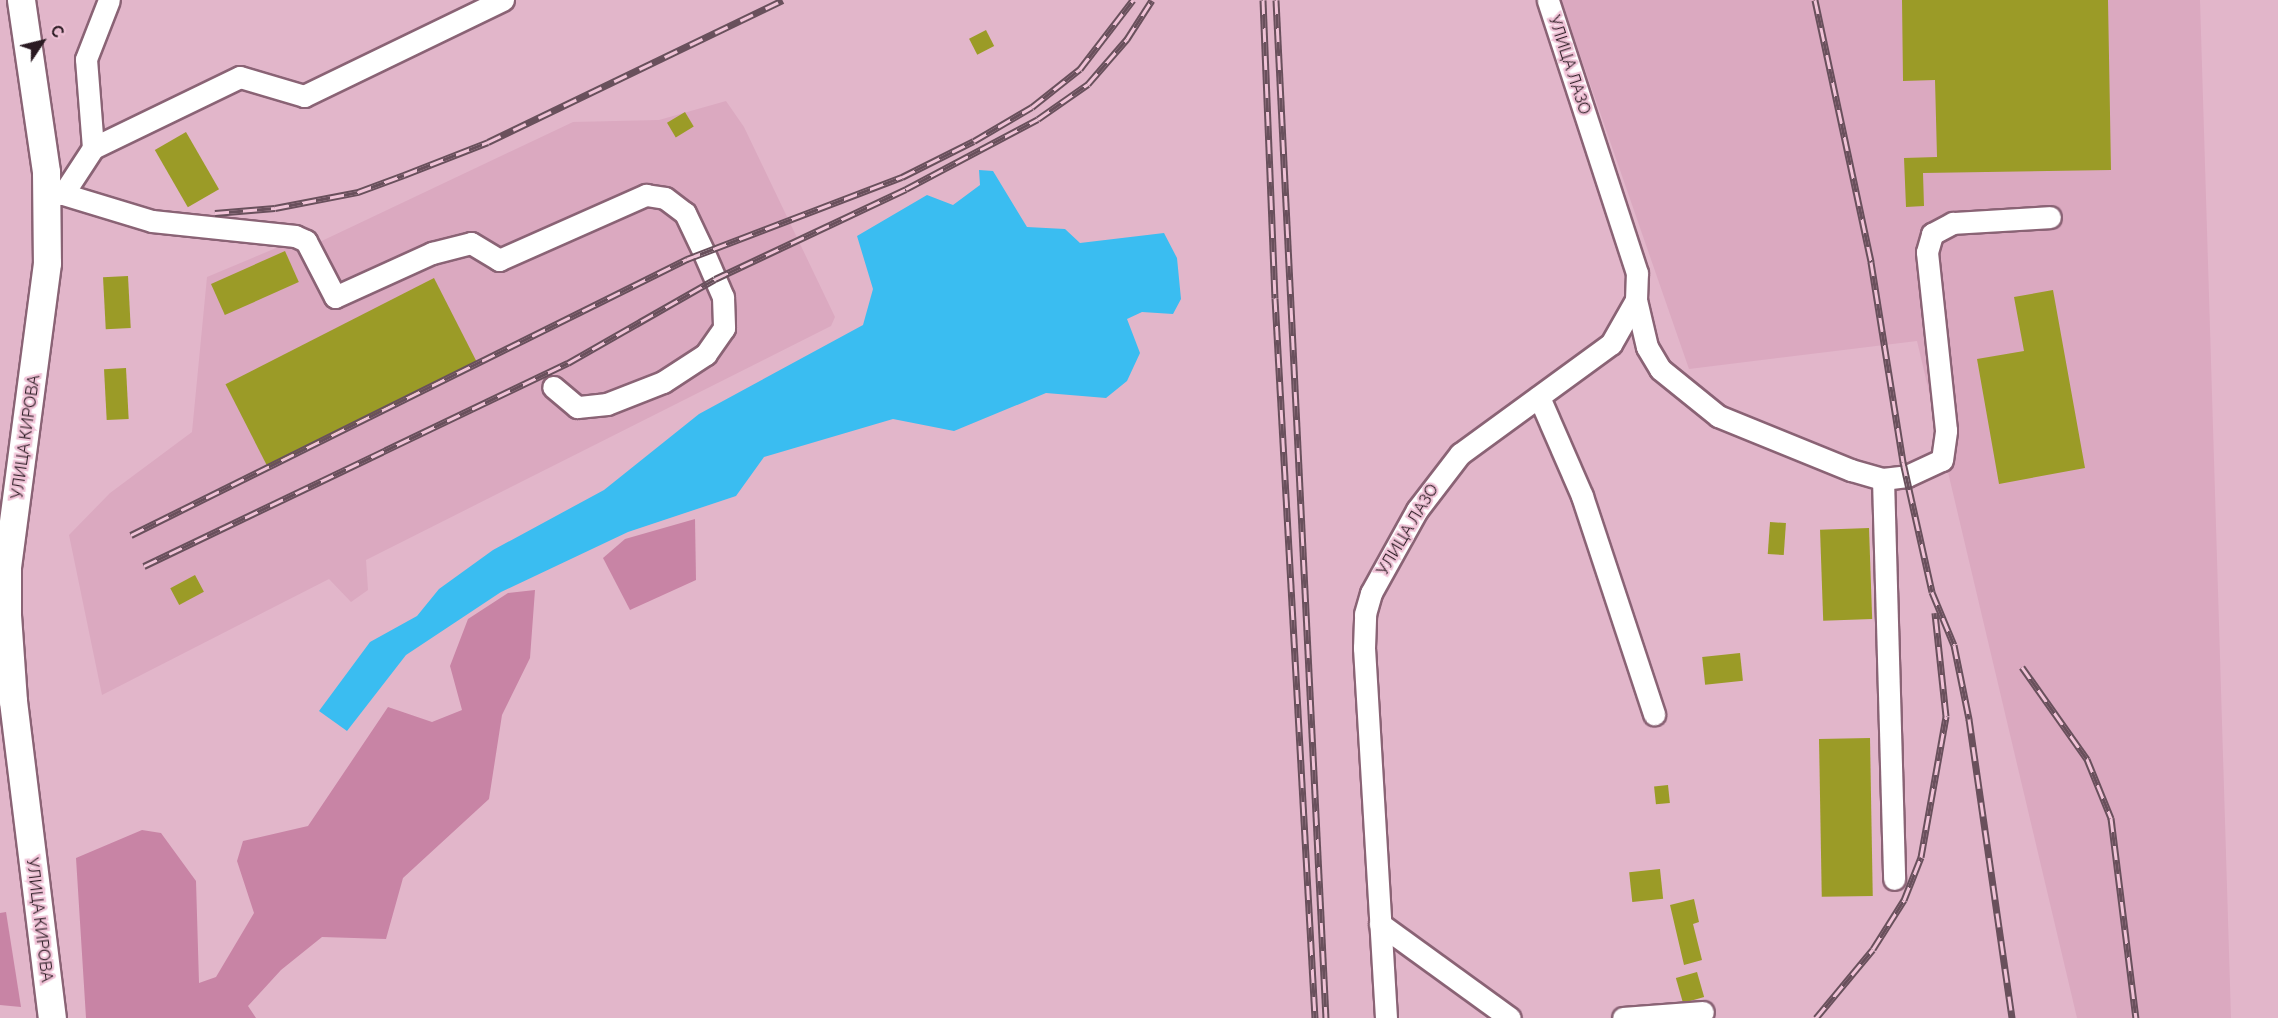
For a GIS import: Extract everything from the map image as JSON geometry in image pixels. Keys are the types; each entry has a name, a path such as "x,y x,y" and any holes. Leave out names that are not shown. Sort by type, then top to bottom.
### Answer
{"main road":[{"name":"УЛИЦА КИРОВА","path":"21,0 55,193 42,327 5,537 4,569 13,702 52,1018"}],"street":[{"path":"93,148 86,59 109,0"},
{"path":"503,0 304,96 240,77 93,148 55,193 152,221 295,236 306,241 335,297 432,253 471,243 499,260 646,195 665,198 685,213 704,253 723,297 724,328 706,354 663,382 606,404 577,407 553,387"},
{"name":"УЛИЦА ЛАЗО","path":"1386,1018 1365,614 1394,550 1441,475 1480,437 1611,344 1636,300 1636,273 1548,0"},
{"path":"1636,300 1647,347 1660,369 1718,416 1883,479 1924,471 1942,460 1946,430 1927,252 1932,234 1953,224 2050,217"},
{"path":"1539,396 1582,496 1654,714"},
{"path":"1883,479 1894,879"},
{"path":"1380,924 1510,1018"},
{"path":"1623,1018 1703,1012"}],"shaded area":[{"path":"1561,0 2200,0 2231,1018 2077,1018 1917,341 1689,369"},
{"path":"726,101 744,127 835,317 831,326 366,560 368,590 351,602 329,579 102,695 69,535 110,493 192,432 207,277 288,243 309,247 573,122 659,120"},
{"path":"695,519 696,580 630,610 603,558 625,539"},
{"path":"535,590 530,658 502,715 489,799 403,878 386,939 322,937 281,970 248,1006 256,1018 86,1018 76,858 142,830 161,833 196,881 199,983 216,977 254,913 237,861 243,841 308,826 388,707 432,722 462,710 450,666 468,619 508,593"},
{"path":"6,912 21,1007 0,1005 0,913"}],"water":[{"path":"979,170 993,171 1027,227 1065,229 1080,243 1164,233 1177,258 1181,299 1173,314 1142,312 1127,319 1140,353 1127,381 1106,398 1046,393 954,431 893,419 764,457 736,496 628,532 501,592 406,655 347,731 319,711 370,642 417,616 439,589 493,550 604,490 699,414 863,325 873,289 857,236 927,195 953,205 980,185"}],"building":[{"path":"1902,0 2108,0 2111,170 1923,173 1924,206 1906,207 1904,158 1937,157 1935,80 1903,81"},
{"path":"986,30 994,46 977,55 969,39"},
{"path":"685,112 694,127 676,137 667,123"},
{"path":"186,132 219,189 188,207 155,150"},
{"path":"285,251 299,282 225,315 211,284"},
{"path":"128,276 131,328 106,329 103,277"},
{"path":"434,278 477,362 268,468 226,384"},
{"path":"2053,290 2085,468 1999,484 1977,359 2024,351 2014,297"},
{"path":"126,368 129,419 107,420 104,369"},
{"path":"1770,522 1786,523 1784,555 1768,554"},
{"path":"1869,528 1872,619 1823,621 1820,530"},
{"path":"195,575 204,592 179,605 170,588"},
{"path":"1740,653 1743,681 1705,685 1702,657"},
{"path":"1870,738 1873,896 1822,897 1819,739"},
{"path":"1668,785 1670,803 1656,804 1654,786"},
{"path":"1660,869 1663,899 1632,902 1629,872"},
{"path":"1694,899 1699,922 1693,924 1702,960 1684,965 1670,905"},
{"path":"1697,972 1704,997 1683,1003 1676,978"}],"railway":[{"path":"215,213 275,208 358,192 404,175 488,142 783,0"},
{"path":"131,535 687,259 902,177 974,141 1032,107 1080,69 1133,0"},
{"path":"144,566 568,363 715,279 906,189 1038,119 1088,84 1127,39 1152,0"},
{"path":"1263,0 1275,298 1315,1018"},
{"path":"1276,0 1326,1018"},
{"path":"1815,0 1871,262 1903,462 1932,592 1954,645 1969,719 2012,1018"},
{"path":"1816,1018 1873,949 1904,900 1921,857 1946,716 1935,613"},
{"path":"2022,667 2087,759 2111,818 2136,1018"}]}
